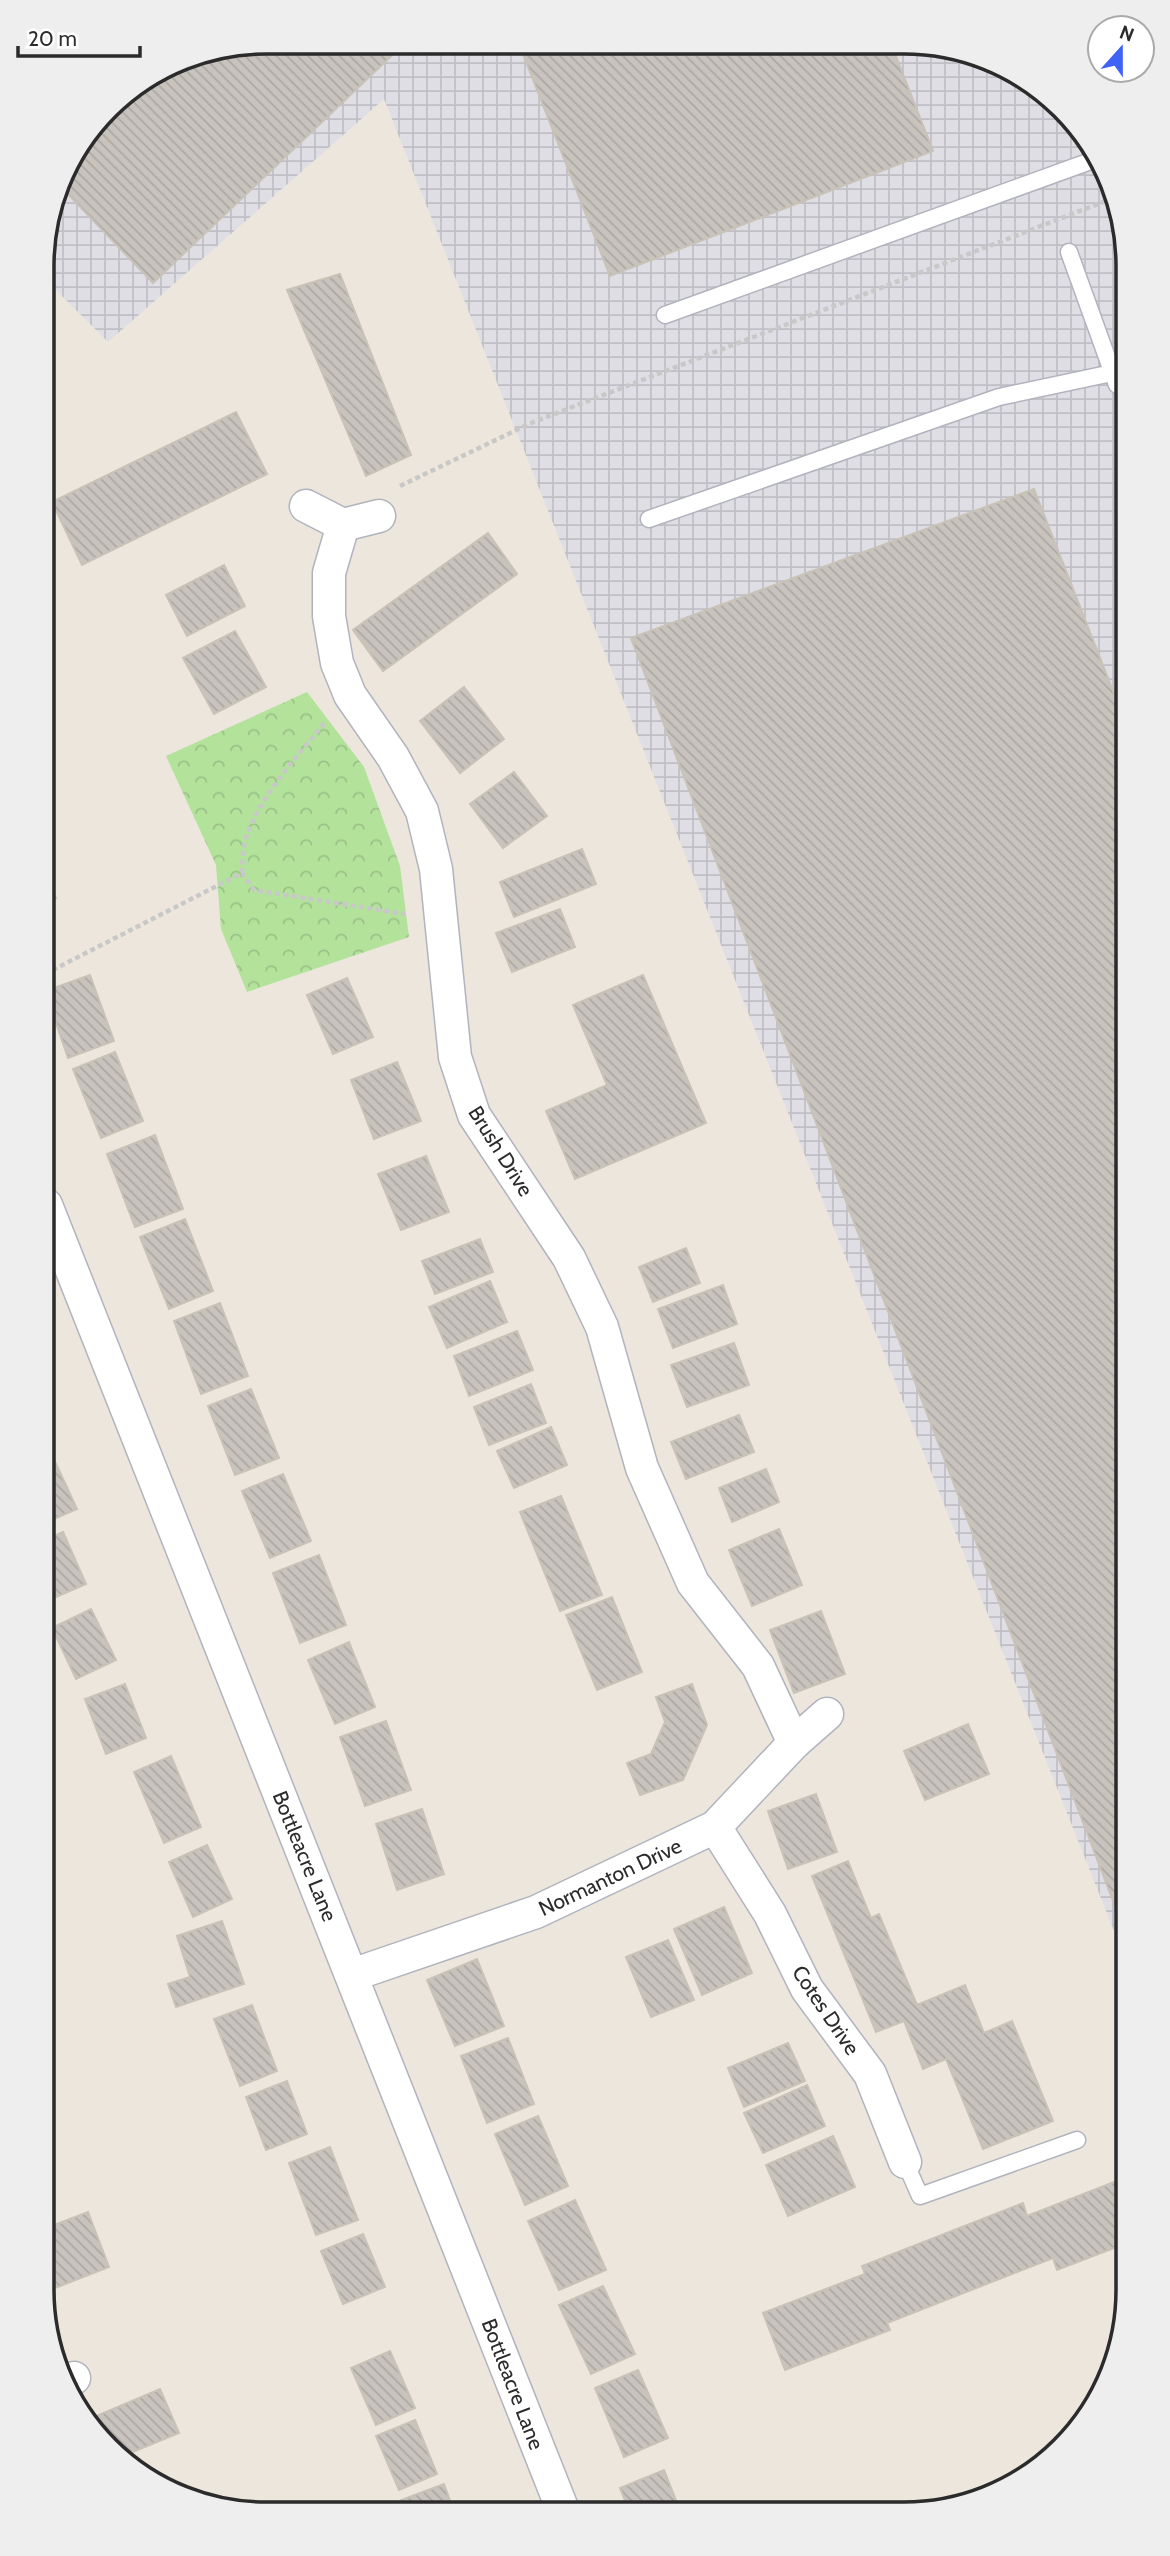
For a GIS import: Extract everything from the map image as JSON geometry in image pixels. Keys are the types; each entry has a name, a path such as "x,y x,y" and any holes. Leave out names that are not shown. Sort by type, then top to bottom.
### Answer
{"street":[{"path":"306,506 343,525 379,516"},
{"name":"Brush Drive","path":"343,525 329,573 329,616 337,663 350,695 393,757 422,811 436,869 455,1057 474,1115 569,1258 601,1327 642,1468 693,1583 758,1666 794,1743"},
{"name":"Bottleacre Lane","path":"55,1226 560,2502"},
{"name":"Normanton Drive","path":"352,1975 536,1912 715,1827 794,1743 827,1714"},
{"name":"Cotes Drive","path":"715,1827 770,1914 807,1989 870,2074 905,2162"}],"lane":[{"path":"665,315 1088,162"},
{"path":"1069,251 1116,378"},
{"path":"649,519 999,397 1116,384"},
{"path":"905,2162 920,2196 1077,2140"}],"path":[{"path":"379,516 385,494 531,423 1105,201"},
{"path":"350,695 275,785 244,844 242,873 254,890 441,920"},
{"path":"55,969 242,873"}],"shaded area":[{"path":"267,54 903,54 945,58 997,76 1021,90 1054,116 1087,160 1100,185 1109,212 1116,267 1115,1934 384,99 108,342 55,289 56,239 70,185 98,137 116,116 160,83 212,61"}],"green space":[{"path":"307,692 364,767 400,866 409,937 247,992 221,929 216,865 166,756"}],"building":[{"path":"267,54 393,54 153,283 67,193 90,149 116,116 160,83 212,61"},
{"path":"523,54 895,54 933,151 610,276"},
{"path":"340,274 411,455 366,476 287,290"},
{"path":"236,412 267,474 82,565 55,508 55,501"},
{"path":"1034,489 1116,698 1115,1907 631,638"},
{"path":"488,533 517,574 383,671 353,630"},
{"path":"224,565 245,606 187,636 166,595"},
{"path":"235,631 266,687 214,714 183,658"},
{"path":"464,687 504,739 460,773 420,721"},
{"path":"514,772 547,816 503,848 470,804"},
{"path":"582,849 596,884 514,917 500,882"},
{"path":"560,909 575,947 512,972 496,933"},
{"path":"90,975 114,1041 68,1058 55,1019 55,988"},
{"path":"643,975 706,1123 575,1179 546,1111 607,1085 573,1005"},
{"path":"347,978 373,1037 333,1054 307,995"},
{"path":"115,1052 143,1121 101,1138 73,1069"},
{"path":"397,1062 421,1121 374,1139 351,1080"},
{"path":"155,1135 183,1209 135,1227 107,1154"},
{"path":"426,1156 449,1212 401,1230 378,1174"},
{"path":"185,1219 213,1291 169,1309 140,1237"},
{"path":"480,1239 493,1272 435,1294 422,1261"},
{"path":"686,1248 700,1283 653,1302 639,1267"},
{"path":"490,1281 507,1322 447,1348 429,1307"},
{"path":"723,1285 737,1324 673,1348 658,1309"},
{"path":"220,1303 248,1376 201,1394 174,1321"},
{"path":"517,1331 533,1370 469,1396 454,1356"},
{"path":"734,1343 749,1385 687,1407 671,1365"},
{"path":"531,1384 546,1423 489,1445 474,1407"},
{"path":"251,1389 279,1458 235,1475 208,1406"},
{"path":"739,1415 754,1452 686,1479 671,1442"},
{"path":"551,1427 567,1465 514,1488 497,1451"},
{"path":"54,1460 77,1509 54,1519"},
{"path":"766,1469 779,1502 732,1522 719,1488"},
{"path":"283,1474 311,1541 270,1558 242,1491"},
{"path":"561,1496 602,1595 560,1611 520,1512"},
{"path":"779,1529 802,1585 752,1606 729,1550"},
{"path":"63,1532 86,1584 54,1598 54,1536"},
{"path":"319,1555 346,1625 300,1643 273,1573"},
{"path":"612,1597 642,1672 597,1690 566,1615"},
{"path":"91,1609 116,1660 76,1679 54,1633 54,1627"},
{"path":"821,1611 845,1674 794,1693 770,1630"},
{"path":"349,1642 375,1707 335,1724 308,1660"},
{"path":"125,1684 146,1738 106,1754 85,1699"},
{"path":"692,1684 707,1725 683,1780 640,1795 627,1763 651,1754 665,1722 656,1697"},
{"path":"386,1721 411,1790 365,1806 340,1737"},
{"path":"968,1724 989,1774 925,1800 904,1751"},
{"path":"171,1756 201,1827 164,1843 134,1772"},
{"path":"816,1794 837,1852 788,1869 768,1811"},
{"path":"422,1809 444,1874 397,1890 376,1824"},
{"path":"207,1845 232,1899 193,1917 169,1862"},
{"path":"848,1861 871,1918 879,1914 917,2005 965,1985 984,2033 1012,2021 1053,2121 983,2149 946,2059 923,2069 904,2021 876,2032 812,1876"},
{"path":"724,1907 752,1973 702,1995 674,1929"},
{"path":"222,1921 244,1984 176,2007 168,1984 190,1977 177,1936"},
{"path":"668,1940 694,2000 651,2017 626,1957"},
{"path":"477,1959 504,2026 455,2046 427,1980"},
{"path":"252,2005 277,2071 240,2086 214,2019"},
{"path":"508,2038 534,2104 487,2123 461,2056"},
{"path":"788,2043 805,2081 744,2107 728,2068"},
{"path":"287,2081 307,2134 266,2150 246,2097"},
{"path":"807,2085 825,2126 763,2153 744,2113"},
{"path":"538,2116 568,2186 525,2205 495,2134"},
{"path":"833,2136 855,2187 788,2216 766,2165"},
{"path":"330,2147 358,2220 316,2235 289,2163"},
{"path":"1115,2182 1115,2248 1057,2270 1053,2258 887,2323 890,2330 785,2370 763,2313 865,2274 862,2266 1023,2203 1027,2216"},
{"path":"575,2200 606,2270 559,2290 528,2221"},
{"path":"88,2212 109,2267 54,2288 54,2225"},
{"path":"363,2234 385,2287 343,2304 321,2251"},
{"path":"603,2286 635,2354 591,2374 559,2305"},
{"path":"390,2351 415,2408 376,2425 351,2368"},
{"path":"638,2370 668,2438 624,2457 595,2388"},
{"path":"160,2389 179,2433 131,2453 96,2416"},
{"path":"415,2420 437,2474 399,2490 376,2436"},
{"path":"664,2470 677,2502 626,2502 620,2488"},
{"path":"444,2484 450,2502 402,2502 401,2500"}]}
